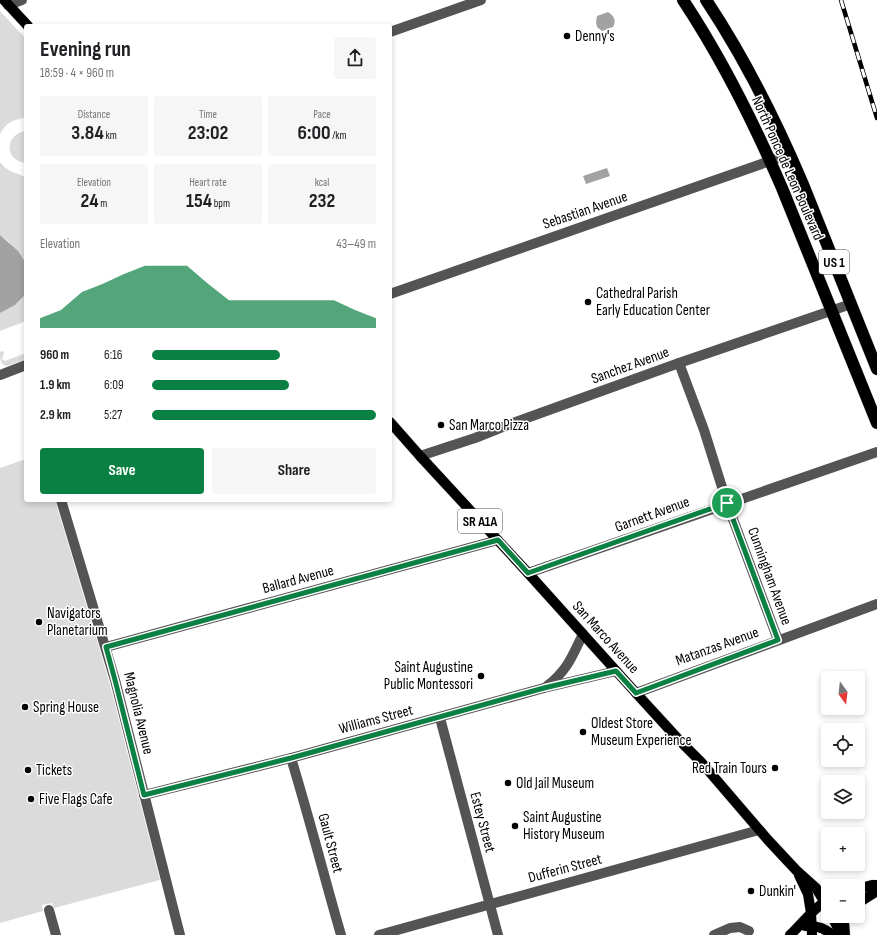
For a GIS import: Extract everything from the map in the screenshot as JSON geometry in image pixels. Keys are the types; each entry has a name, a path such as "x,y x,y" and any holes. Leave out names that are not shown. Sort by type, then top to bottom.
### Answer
{"highway":[{"name":"North Ponce de Leon Boulevard","path":"683,0 739,95 770,161 877,423"},
{"name":"North Ponce de Leon Boulevard","path":"706,0 733,43 790,154 877,369"}],"main road":[{"path":"6,2 26,24"},
{"name":"San Marco Avenue","path":"392,424 679,740 701,762 759,830 821,895"},
{"path":"796,870 808,894 812,930"},
{"path":"865,887 877,885"},
{"path":"865,899 877,891"},
{"path":"790,935 811,913 821,907"},
{"path":"836,923 842,935"},
{"path":"844,923 845,935"},
{"path":"812,930 815,926 825,929 833,935"},
{"path":"799,927 812,930"}],"street":[{"path":"6,2 22,0"},
{"path":"392,31 481,0"},
{"name":"Sebastian Avenue","path":"392,293 790,154"},
{"name":"Sanchez Avenue","path":"420,456 475,438 679,363 851,304"},
{"name":"Cunningham Avenue","path":"679,363 704,430 727,503 778,640"},
{"path":"0,375 24,366"},
{"name":"Garnett Avenue","path":"528,573 877,452"},
{"name":"Magnolia Avenue","path":"62,502 106,647 180,935"},
{"name":"Ballard Avenue","path":"106,647 498,540"},
{"name":"Matanzas Avenue","path":"636,693 877,604"},
{"path":"544,688 556,679 564,670 583,634"},
{"name":"Williams Street","path":"144,795 291,758 544,688 616,671"},
{"name":"Estey Street","path":"440,718 498,935"},
{"name":"Gault Street","path":"291,758 303,796 341,935"},
{"name":"Dufferin Street","path":"379,935 759,830"},
{"path":"49,910 56,935"},
{"path":"714,935 730,928 740,927 749,931"}],"shaded area":[{"path":"0,11 24,37 24,118 10,122 0,134"},
{"path":"608,12 614,18 615,22 613,27 602,31 597,27 597,16"},
{"path":"24,132 24,162 14,158 11,153 11,142 19,133"},
{"path":"0,162 9,170 24,177 24,261 9,242 0,235"},
{"path":"607,168 610,176 586,184 583,176"},
{"path":"0,235 18,251 24,260 24,296 15,305 0,313"},
{"path":"24,295 24,322 0,331 0,313 12,307 22,299"},
{"path":"3,351 4,353 2,359 5,361 24,354 24,360 7,366 2,363 0,359 0,352"},
{"path":"24,460 24,502 56,502 109,681 160,880 54,908 52,903 42,905 43,911 0,923 0,468"}],"railway":[{"path":"841,0 877,118"}],"place":[{"name":"Denny's","path":"567,36"},
{"name":"Cathedral Parish Early Education Center","path":"588,302"},
{"name":"San Marco Pizza","path":"441,425"},
{"name":"Navigators Planetarium","path":"39,622"},
{"name":"Saint Augustine Public Montessori","path":"481,676"},
{"name":"Spring House","path":"25,707"},
{"name":"Oldest Store Museum Experience","path":"583,732"},
{"name":"Red Train Tours","path":"775,768"},
{"name":"Tickets","path":"28,770"},
{"name":"Old Jail Museum","path":"508,783"},
{"name":"Five Flags Cafe","path":"31,799"},
{"name":"Saint Augustine History Museum","path":"515,826"},
{"name":"Dunkin'","path":"751,891"}],"route":[{"path":"727,503 778,640 636,693 616,671 544,688 291,758 144,795 106,647 498,540 528,573 727,503"}]}
